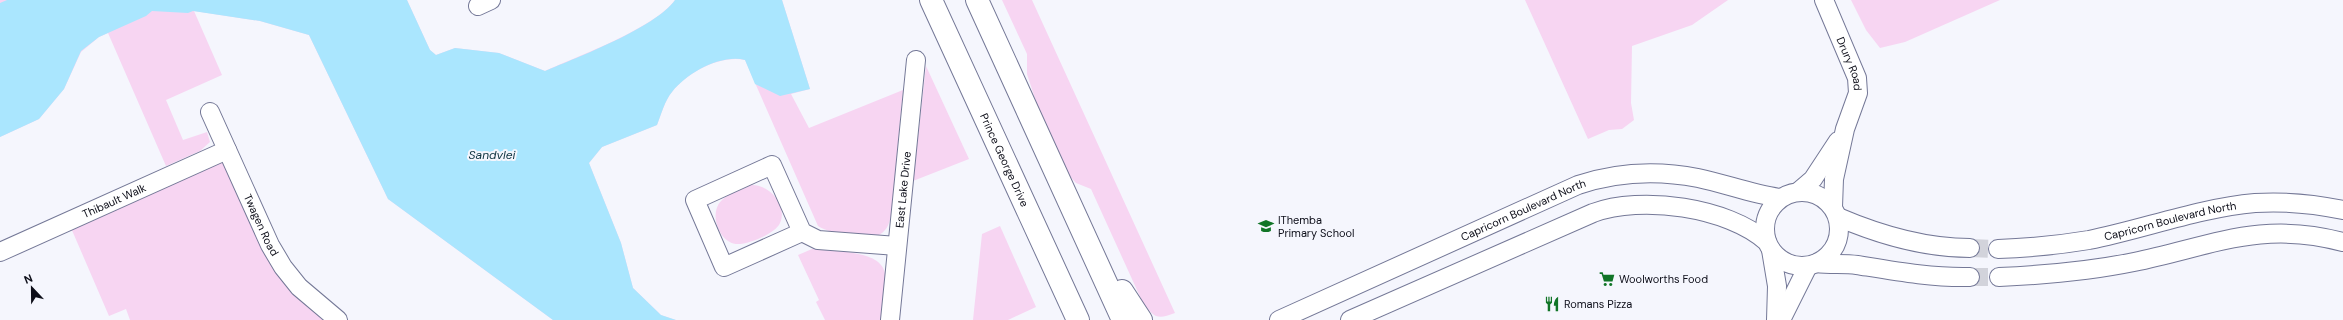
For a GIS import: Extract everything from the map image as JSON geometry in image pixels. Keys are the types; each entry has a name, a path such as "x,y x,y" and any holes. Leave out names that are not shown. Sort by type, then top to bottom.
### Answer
{"main road":[{"name":"Prince George Drive","path":"931,0 1078,320"},
{"path":"977,0 1060,178 1123,320"},
{"path":"1060,178 1128,302 1141,320"}],"street":[{"name":"Drury Road","path":"1824,0 1857,78 1858,93 1845,129 1834,179 1835,212"},
{"name":"East Lake Drive","path":"890,320 916,60"},
{"name":"Twagen Road","path":"210,112 270,245 283,267 299,287 338,320"},
{"name":"Drury Road","path":"1799,191 1821,168 1845,129"},
{"name":"Thibault Walk","path":"0,252 227,150"},
{"path":"802,232 724,267 694,200 772,165 802,232 818,240 897,246"},
{"name":"Capricorn Boulevard North","path":"1279,320 1578,185 1609,176 1667,173 1698,178 1758,195 1780,198"},
{"path":"1776,320 1777,286 1769,246 1764,232 1766,218 1773,205 1780,198 1799,191 1818,195 1835,212 1896,238 1930,245 1970,248"},
{"name":"Capricorn Boulevard North","path":"1998,249 2027,248 2088,240 2212,211 2255,203 2300,203 2343,210"},
{"path":"1350,320 1593,212 1621,205 1660,204 1680,207 1724,219 1748,229 1787,263 1831,266 1854,265 1923,275 1970,277"},
{"path":"1781,320 1812,265 1826,258 1838,239 1840,228 1835,212"},
{"path":"1999,277 2036,275 2105,267 2135,262 2216,240 2264,233 2302,234 2343,242"}],"shaded area":[{"name":"Sandvlei","path":"0,0 407,0 430,50 436,55 455,48 499,53 545,71 634,31 651,21 675,0 782,0 810,89 791,94 809,128 903,90 891,216 885,230 877,236 872,237 838,233 818,226 745,60 725,60 715,63 687,78 672,92 667,99 657,125 602,147 589,163 621,243 633,288 661,315 676,320 553,320 388,199 309,35 260,21 194,11 222,75 166,100 183,140 207,132 210,142 200,151 166,166 108,33 99,37 81,52 64,89 39,119 0,137"},
{"path":"1002,0 1032,0 1175,313 1160,317 1153,314 1146,307 1091,189 1076,183 1066,172 1041,117 1027,74 1027,54"},
{"path":"1525,0 1728,0 1692,25 1632,46 1631,103 1634,120 1622,129 1609,130 1588,139"},
{"path":"1851,0 2000,0 1905,42 1880,48 1866,30"},
{"path":"926,66 969,159 913,181"},
{"path":"227,150 270,245 338,320 130,320 126,309 109,316 68,221"},
{"path":"751,185 764,188 775,197 781,209 782,216 780,223 774,230 756,240 740,244 733,243 722,235 718,228 716,221 717,207 727,196"},
{"path":"1000,226 1036,307 1008,320 973,320 982,234"},
{"path":"812,249 855,253 875,260 882,266 885,274 885,280 881,320 825,320 816,302 819,300 798,255"}],"water":[{"name":"Sandvlei","path":"7,0 407,0 430,50 436,55 455,48 499,53 545,71 595,50 634,31 665,11 675,0 782,0 810,89 780,96 755,84 745,60 736,59 715,62 695,72 678,85 667,99 657,125 602,147 589,163 621,243 633,288 661,315 676,320 553,320 388,199 309,35 260,21 193,11 188,13 152,11 146,16 99,37 81,51 64,89 39,119 0,137 0,3"}],"tunnel":[{"path":"1970,248 1998,249"},
{"path":"1970,277 1999,277"}],"place":[{"name":"IThemba Primary School","path":"1266,226"},
{"name":"Woolworths Food","path":"1607,279"},
{"name":"Romans Pizza","path":"1552,304"}]}
